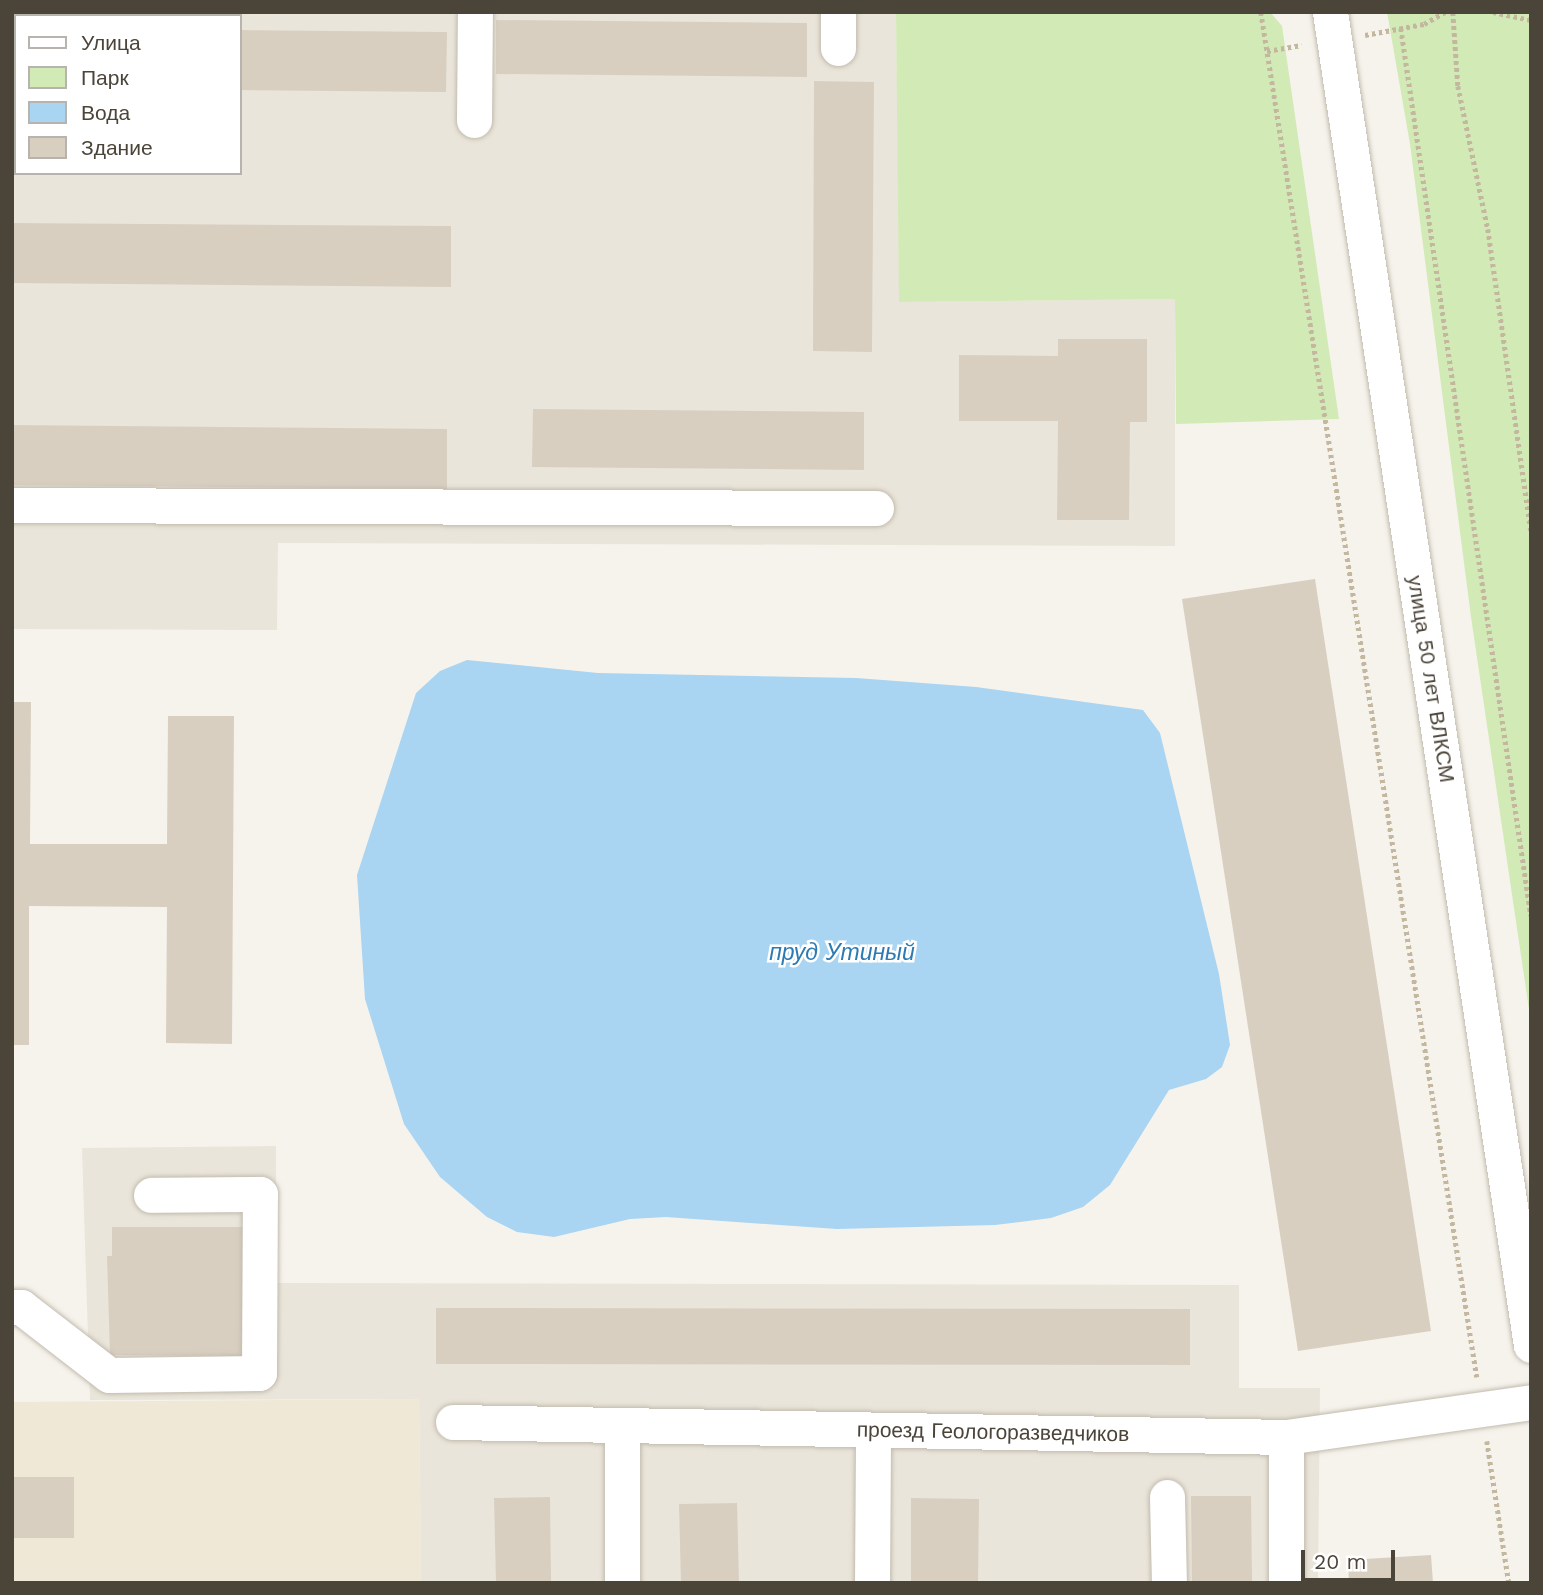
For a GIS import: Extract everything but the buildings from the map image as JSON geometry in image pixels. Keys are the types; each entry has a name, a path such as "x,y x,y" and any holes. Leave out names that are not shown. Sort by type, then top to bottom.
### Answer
{"street":[{"path":"474,120 475,12"},
{"path":"838,12 838,48"},
{"name":"улица 50 лет ВЛКСМ","path":"1330,12 1531,1345"},
{"path":"12,505 876,508"},
{"path":"12,1307 21,1307 109,1375 259,1373 260,1194 151,1195"},
{"name":"проезд Геологоразведчиков","path":"453,1422 1286,1437 1531,1402"},
{"path":"622,1424 622,1583"},
{"path":"872,1583 873,1430"},
{"path":"1286,1437 1286,1583"},
{"path":"1167,1497 1169,1583"}],"path":[{"path":"1261,12 1509,1583"},
{"path":"1453,12 1458,86 1488,229 1531,532"},
{"path":"1493,12 1531,20"},
{"path":"1401,29 1531,916"}],"shaded area":[{"path":"12,12 896,12 900,302 1175,299 1175,546 278,543 277,630 12,629"},
{"path":"276,1146 276,1283 1239,1285 1239,1388 1320,1388 1318,1583 421,1583 419,1399 90,1400 82,1148"},
{"path":"419,1399 421,1583 12,1583 12,1402"}],"green space":[{"path":"896,12 1270,12 1282,26 1339,419 1176,424 1175,299 899,302"},
{"path":"1387,12 1530,12 1531,1023 1471,617 1410,144"}],"water":[{"name":"пруд Утиный","path":"467,660 598,673 856,678 976,687 1143,710 1160,733 1219,974 1230,1045 1222,1067 1206,1079 1169,1090 1110,1185 1083,1207 1051,1218 995,1225 837,1229 666,1217 630,1219 554,1237 517,1232 487,1217 440,1177 404,1124 365,999 357,875 416,693 440,671"}]}
